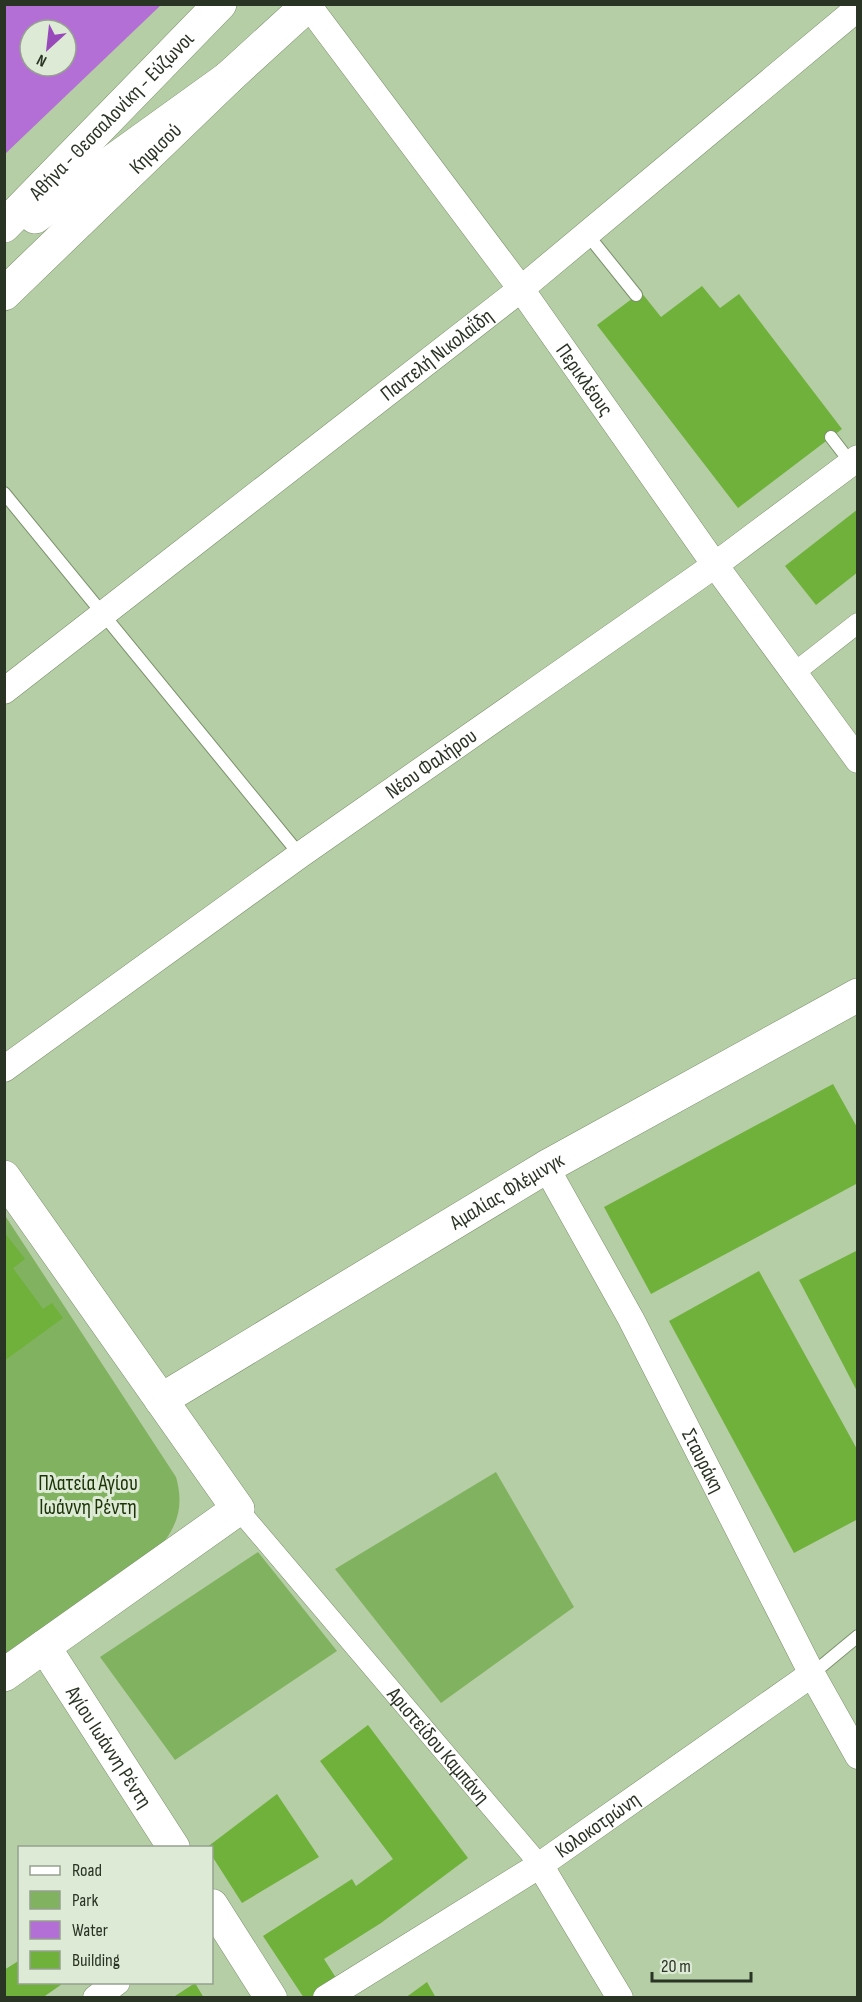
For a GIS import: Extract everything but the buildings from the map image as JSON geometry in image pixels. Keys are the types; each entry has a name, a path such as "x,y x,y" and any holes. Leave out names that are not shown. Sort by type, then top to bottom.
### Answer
{"main road":[{"name":"Αθήνα - Θεσσαλονίκη - Εύζωνοι","path":"4,226 220,4"},
{"name":"Κηφισού","path":"4,294 228,78 309,5"},
{"path":"4,239 228,78"},
{"name":"Αμαλίας Φλέμινγκ","path":"161,1400 546,1167 858,995"},
{"path":"4,1177 238,1509 4,1675"}],"street":[{"name":"Περικλέους","path":"309,5 520,289 715,565 858,760"},
{"name":"Παντελή Νικολαΐδη","path":"4,691 520,289 858,8"},
{"name":"Νέου Φαλήρου","path":"4,1069 300,855 715,565 854,461"},
{"path":"794,673 858,623"},
{"name":"Σταυράκη","path":"546,1167 631,1319 812,1674 858,1756"},
{"name":"Αριστείδου Καμπάνη","path":"238,1509 540,1865 620,1998"},
{"name":"Αγίου Ιωάννη Ρέντη","path":"44,1646 173,1846"},
{"name":"Κολοκοτρώνη","path":"326,1998 540,1865 812,1674"},
{"path":"213,1912 271,1998"},
{"path":"96,1998 116,1984"}],"lane":[{"path":"587,234 636,296"},
{"path":"831,437 854,461"},
{"path":"4,493 300,855"},
{"name":"Κολοκοτρώνη","path":"812,1674 858,1636"}],"green space":[{"name":"Πλατεία Αγίου Ιωάννη Ρέντη","path":"4,1214 176,1477 179,1489 179,1509 169,1535 156,1553 4,1663"},
{"path":"496,1472 574,1607 441,1703 335,1569"},
{"path":"258,1552 337,1651 175,1760 100,1657"}],"water":[{"path":"5,4 161,5 5,154"}]}
